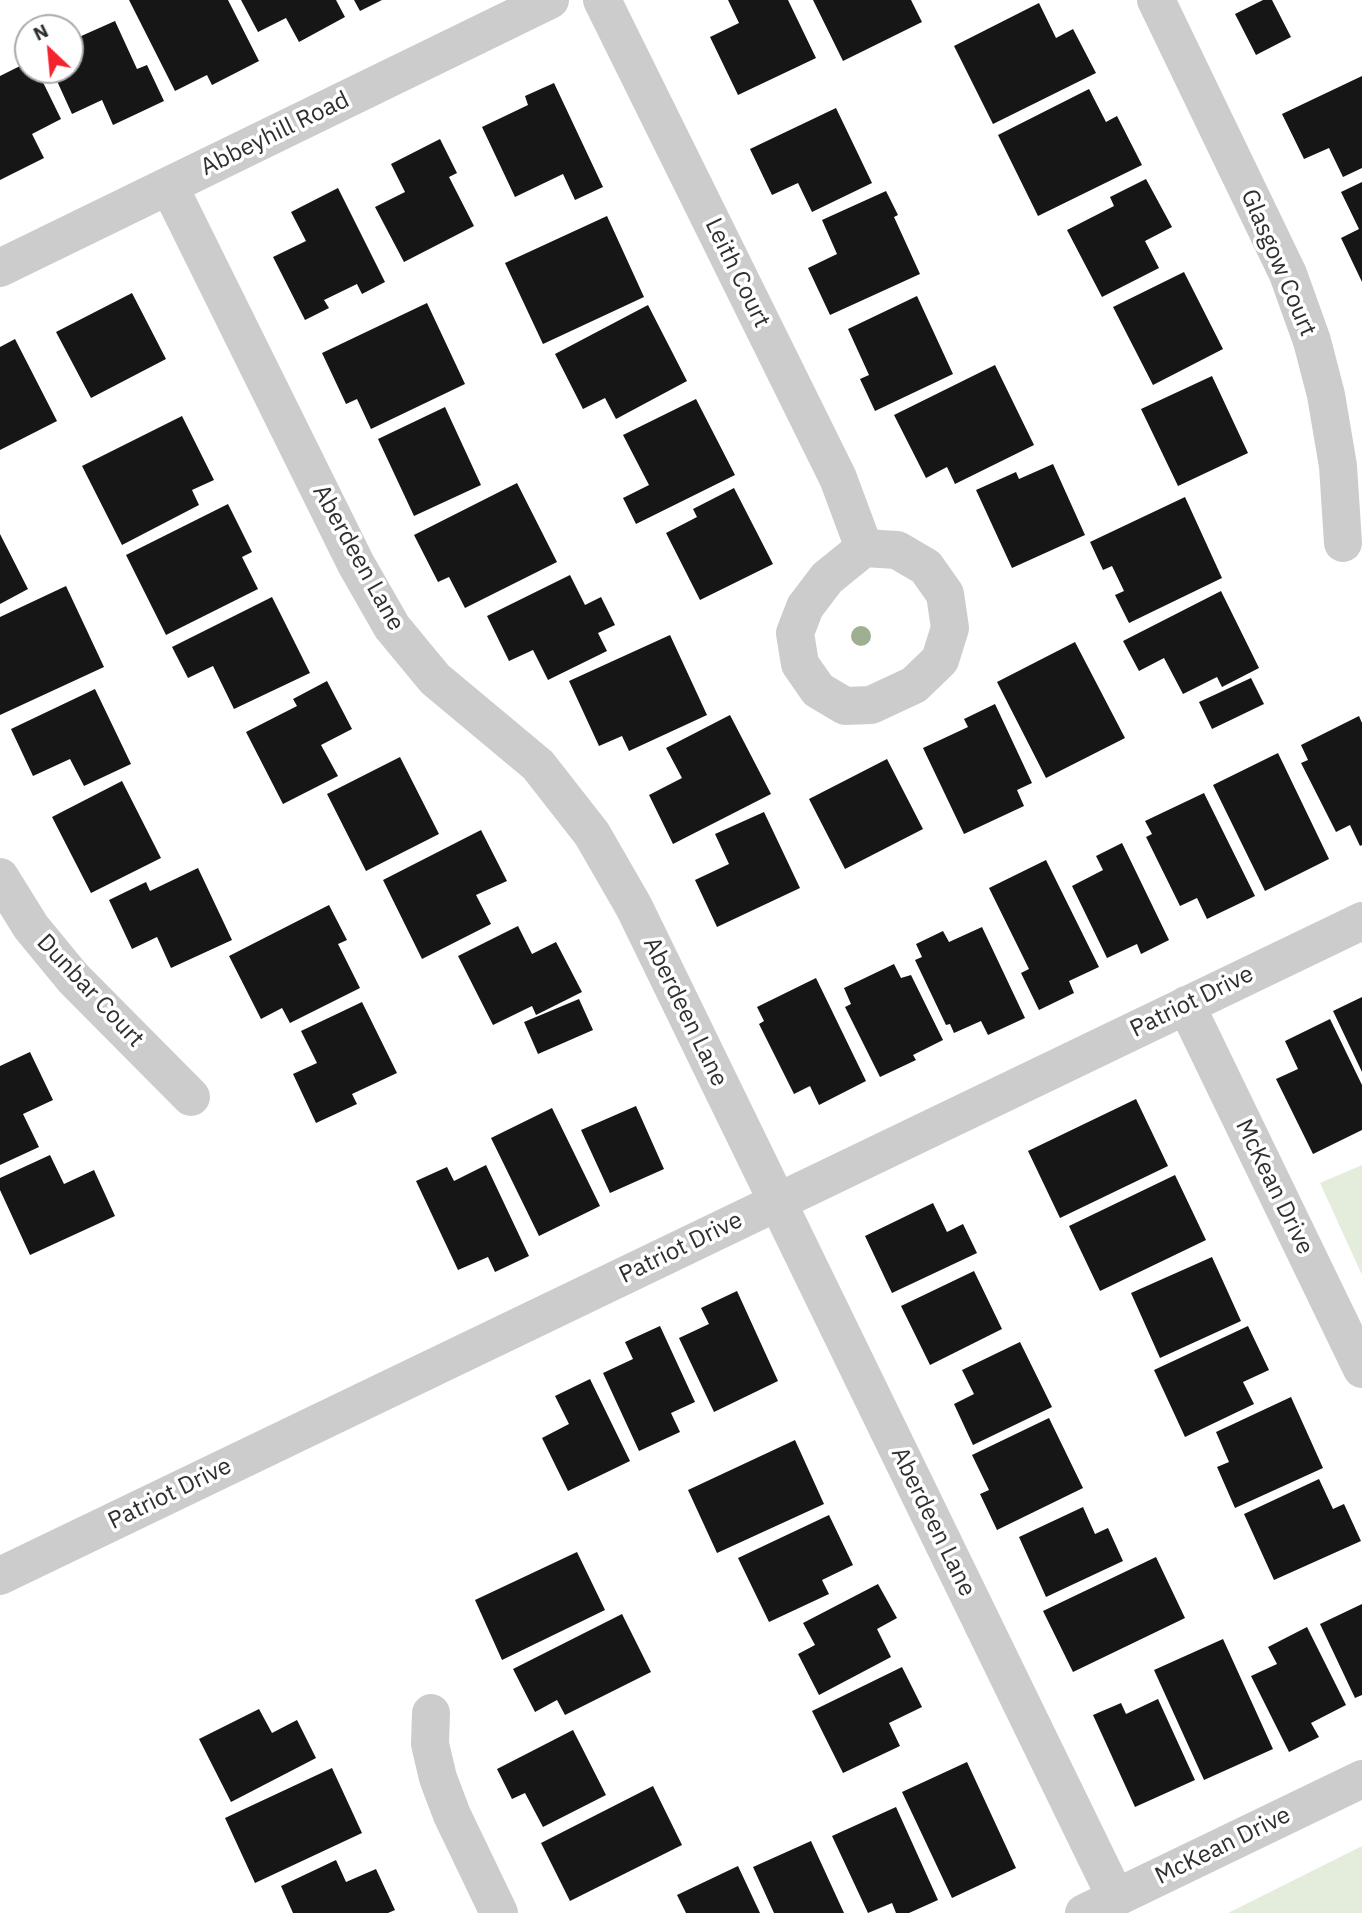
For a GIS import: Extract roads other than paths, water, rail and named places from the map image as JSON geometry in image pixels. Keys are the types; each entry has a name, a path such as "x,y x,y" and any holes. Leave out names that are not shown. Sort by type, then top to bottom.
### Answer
{"street":[{"name":"Abbeyhill Road","path":"0,268 550,0"},
{"name":"Leith Court","path":"602,0 838,478 864,548"},
{"name":"Glasgow Court","path":"1156,0 1288,274 1312,341 1326,395 1338,466 1343,543"},
{"name":"Aberdeen Lane","path":"169,186 356,564 392,627 435,679 538,765 592,834 634,907 778,1202 1100,1905"},
{"name":"Dunbar Court","path":"0,877 31,927 73,978 191,1097"},
{"name":"Patriot Drive","path":"0,1576 1362,921"},
{"name":"McKean Drive","path":"1186,1005 1362,1369"},
{"path":"431,1713 430,1744 438,1779 452,1815 499,1913"},
{"name":"McKean Drive","path":"1100,1905 1362,1779"}]}
